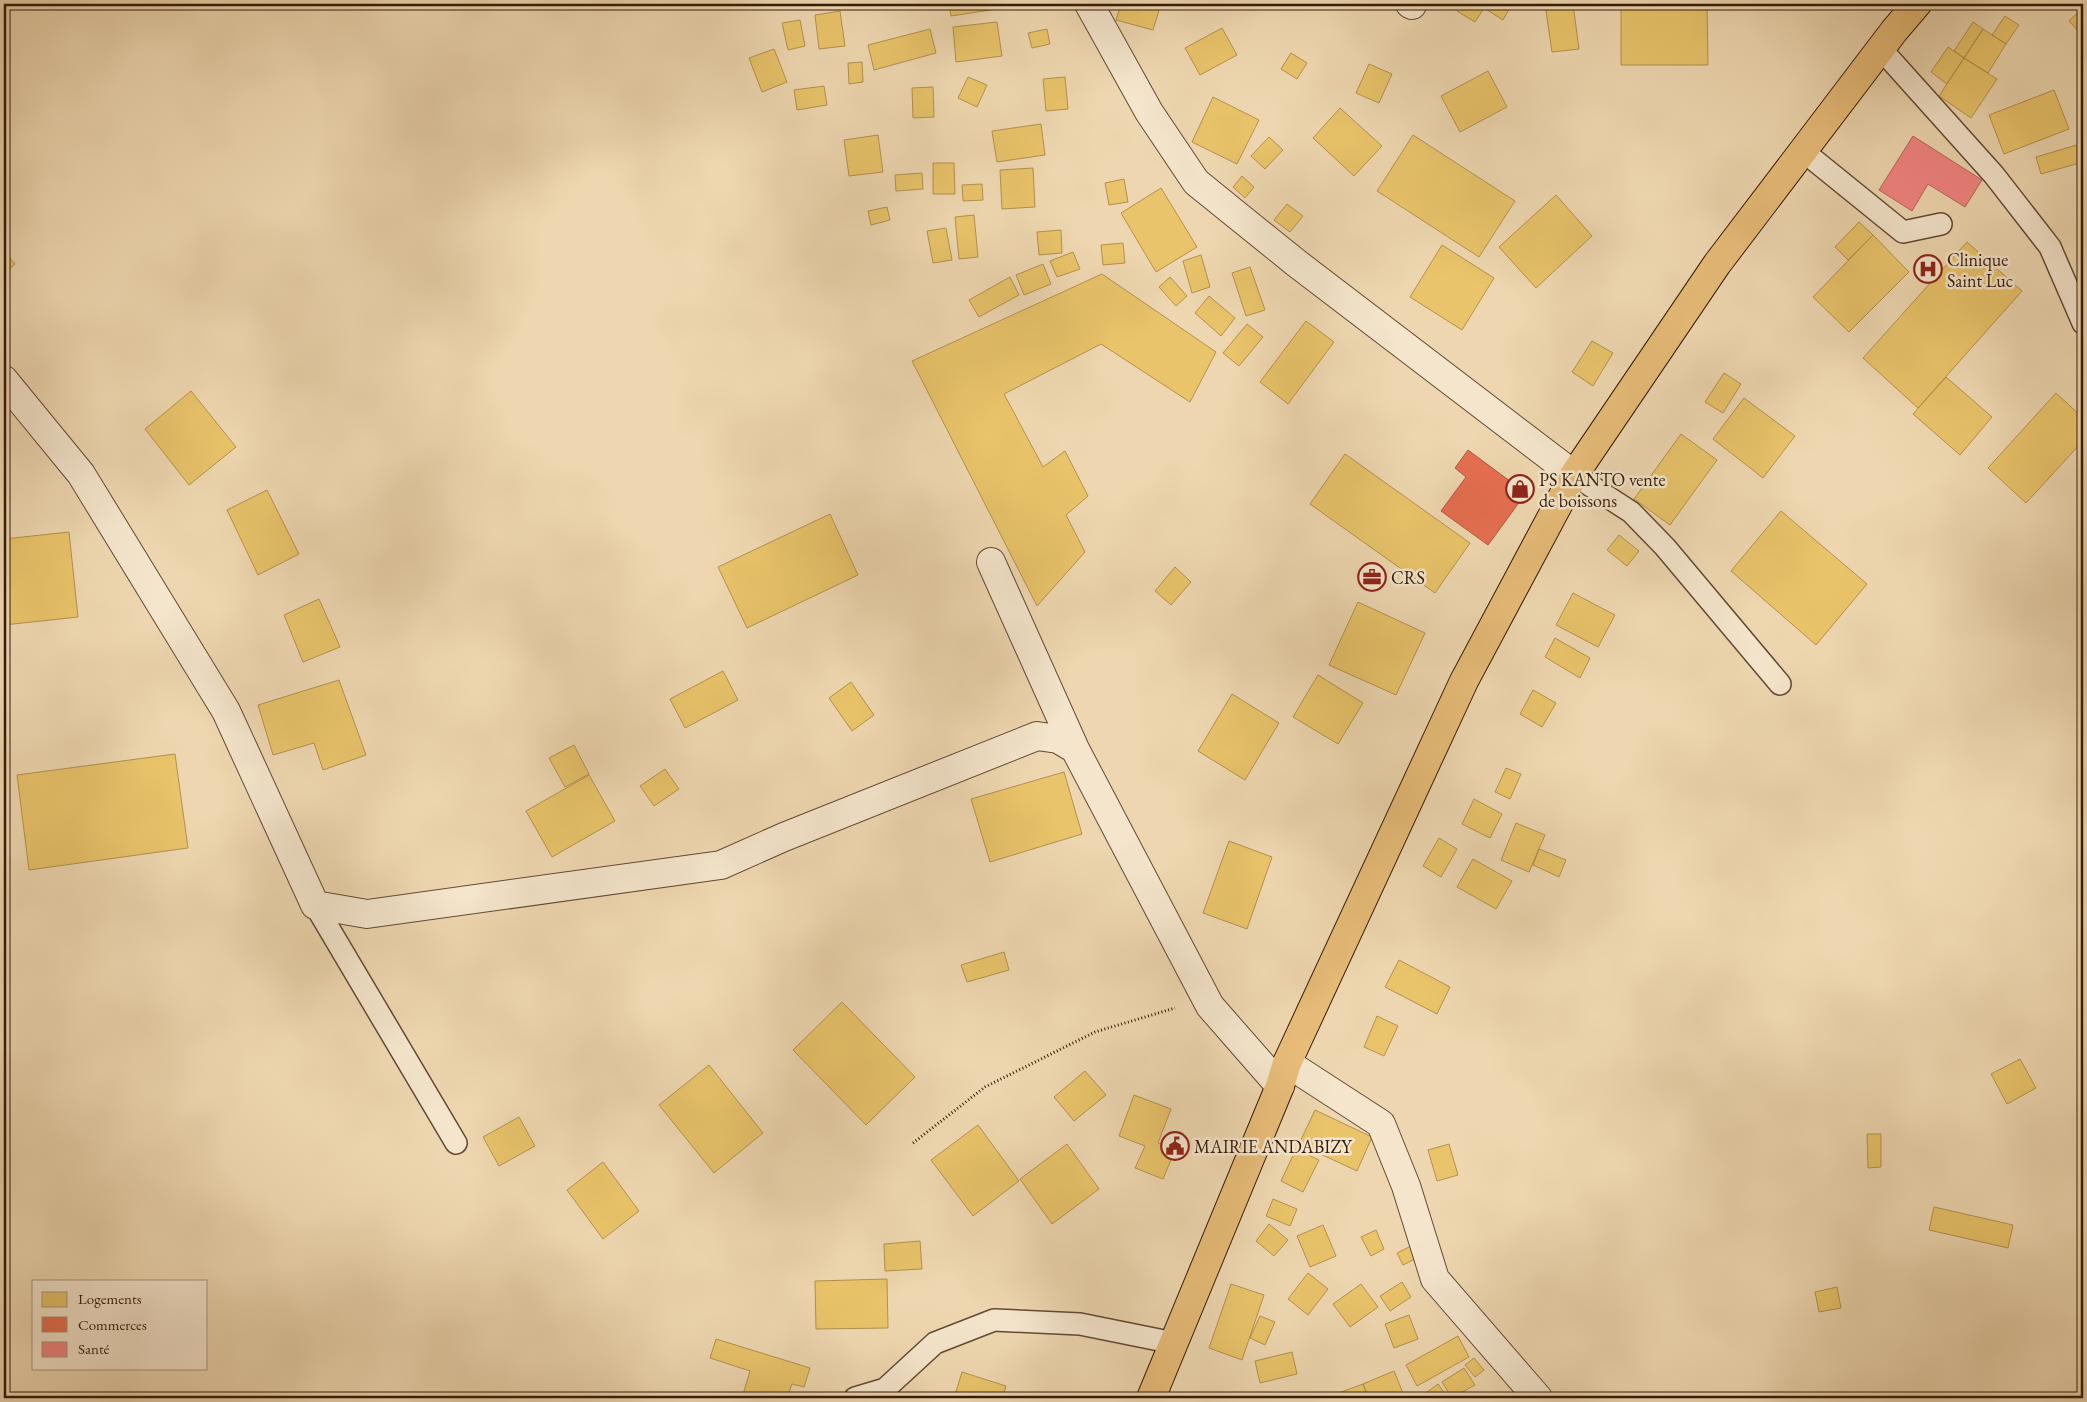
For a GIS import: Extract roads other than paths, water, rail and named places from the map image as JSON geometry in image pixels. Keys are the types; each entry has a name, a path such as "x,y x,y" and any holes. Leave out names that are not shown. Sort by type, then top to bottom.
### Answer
{"main road":[{"path":"1152,1398 1284,1074 1464,680 1574,475 1717,264 1802,151 1917,4"}],"street":[{"path":"1089,4 1149,112 1196,182 1295,262 1574,475"},
{"path":"4,380 81,474 226,711 315,905 367,914 721,865 784,837 1037,736 1058,739 1075,749"},
{"path":"991,562 1075,749 1210,1006 1284,1074 1381,1124 1406,1186 1435,1279 1538,1398"}],"lane":[{"path":"1881,49 1994,174 2050,247 2083,323"},
{"path":"1802,151 1903,232 1941,224"},
{"path":"1574,475 1631,512 1665,547 1780,684"},
{"path":"315,905 456,1143"},
{"path":"855,1398 885,1389 935,1343 994,1320 1080,1324 1174,1343"}],"place":[{"name":"Clinique Saint Luc","path":"1928,269"},
{"name":"PS KANTO vente de boissons","path":"1520,489"},
{"name":"CRS","path":"1372,577"},
{"name":"MAIRIE ANDABIZY","path":"1175,1146"}]}
